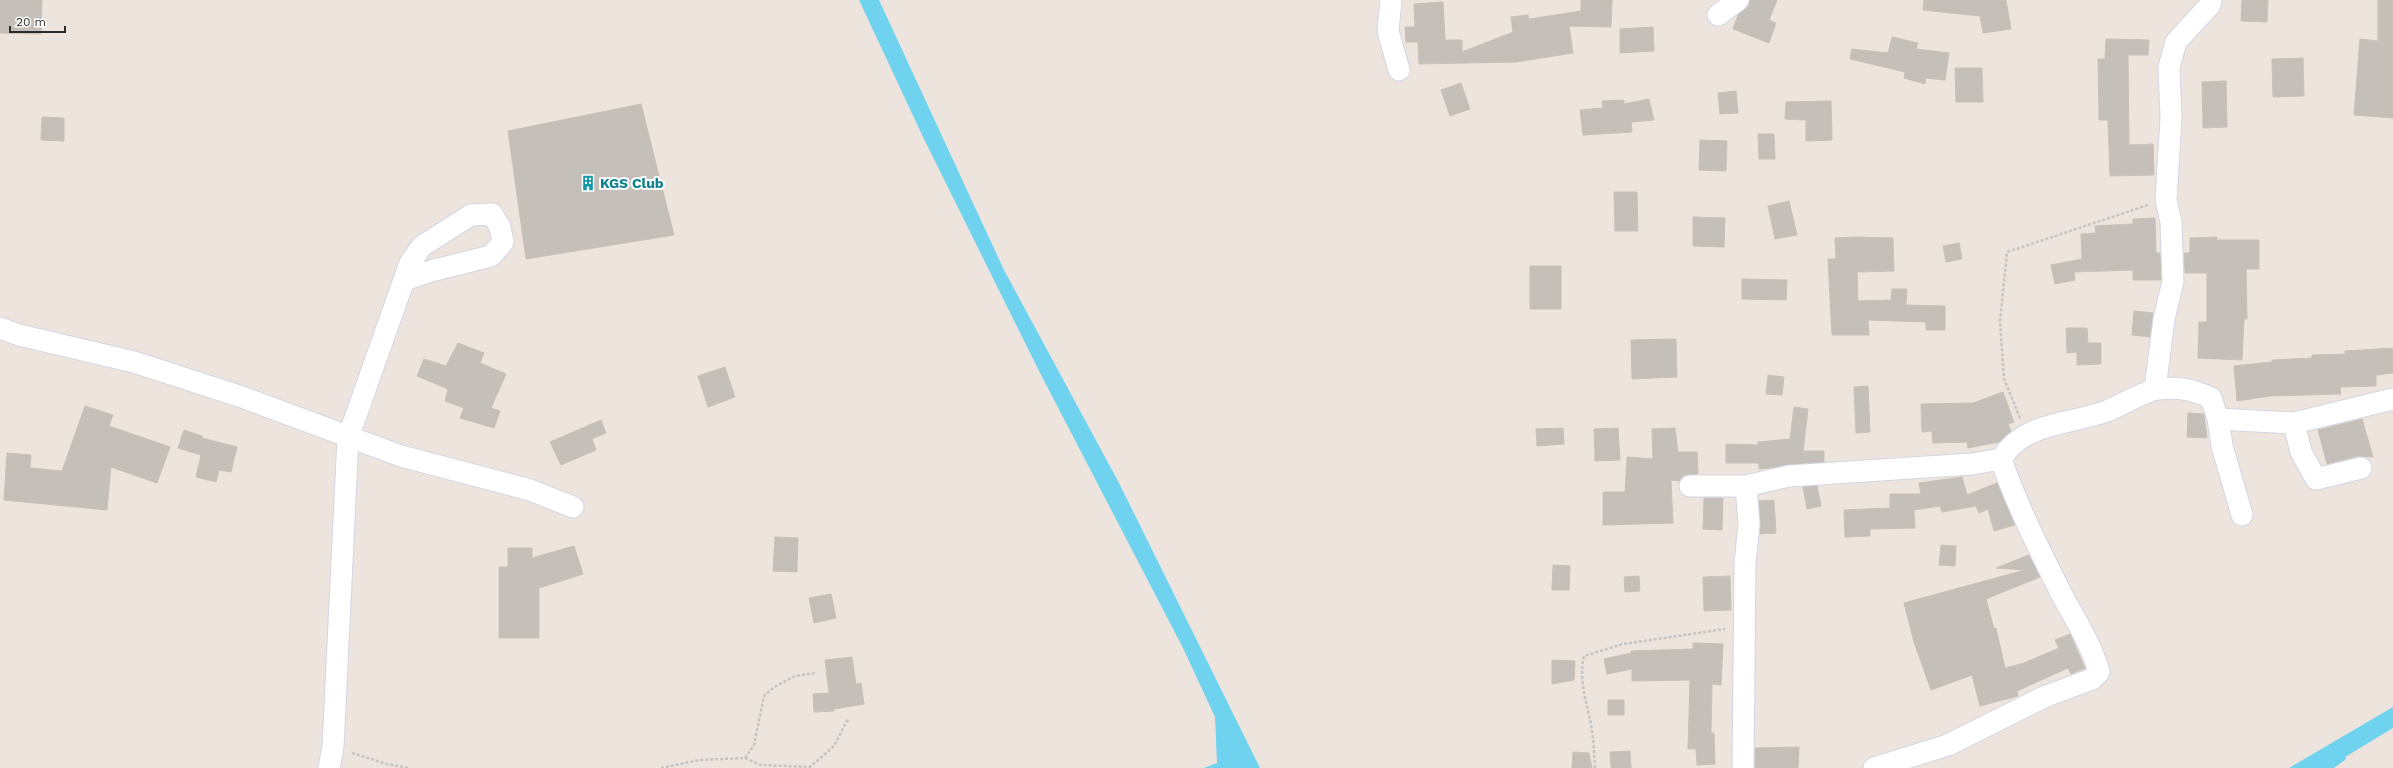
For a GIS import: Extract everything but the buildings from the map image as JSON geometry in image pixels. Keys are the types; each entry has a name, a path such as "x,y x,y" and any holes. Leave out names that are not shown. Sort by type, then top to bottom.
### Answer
{"street":[{"path":"1391,0 1388,31 1399,70"},
{"path":"1718,15 1738,0"},
{"path":"2155,389 2164,318 2173,282 2171,222 2166,200 2171,118 2169,67 2176,42 2210,5 2211,0"},
{"path":"329,768 333,747 348,438 394,302 404,280"},
{"path":"0,328 19,335 134,362 242,396 348,438 401,456 530,490 573,507"},
{"path":"1886,766 1954,743 2044,697 2092,679 2099,672 2093,651 2040,551 2010,486 2001,459 2008,447 2027,434 2042,427 2105,412 2155,389 2191,389 2211,398 2218,419 2222,446 2242,515"},
{"path":"2218,419 2294,423 2393,399"},
{"path":"2294,423 2300,452 2316,479 2361,468"},
{"path":"1690,486 1746,486 1789,476 1972,464 2001,459"},
{"path":"1743,768 1746,626 1745,564 1749,524 1746,486"}],"path":[{"path":"2027,434 2004,379 2000,321 2006,252 2166,200"},
{"path":"1595,768 1592,730 1582,682 1581,668 1584,656 1623,644 1746,626"},
{"path":"745,758 748,751 754,745 764,696 774,687 795,676 815,673"},
{"path":"661,768 699,760 745,758 761,765 810,767 834,746 848,719"},
{"path":"333,747 387,764 409,768"}],"water":[{"path":"859,0 879,0 1004,270 1119,483 1260,768 1204,768 1217,763 1215,717 1183,648 1039,371 923,137"},
{"path":"2393,707 2393,728 2327,768 2289,768"}],"waterway":[{"path":"2329,768 2343,758"}],"place":[{"name":"KGS Club","path":"588,183"}]}
